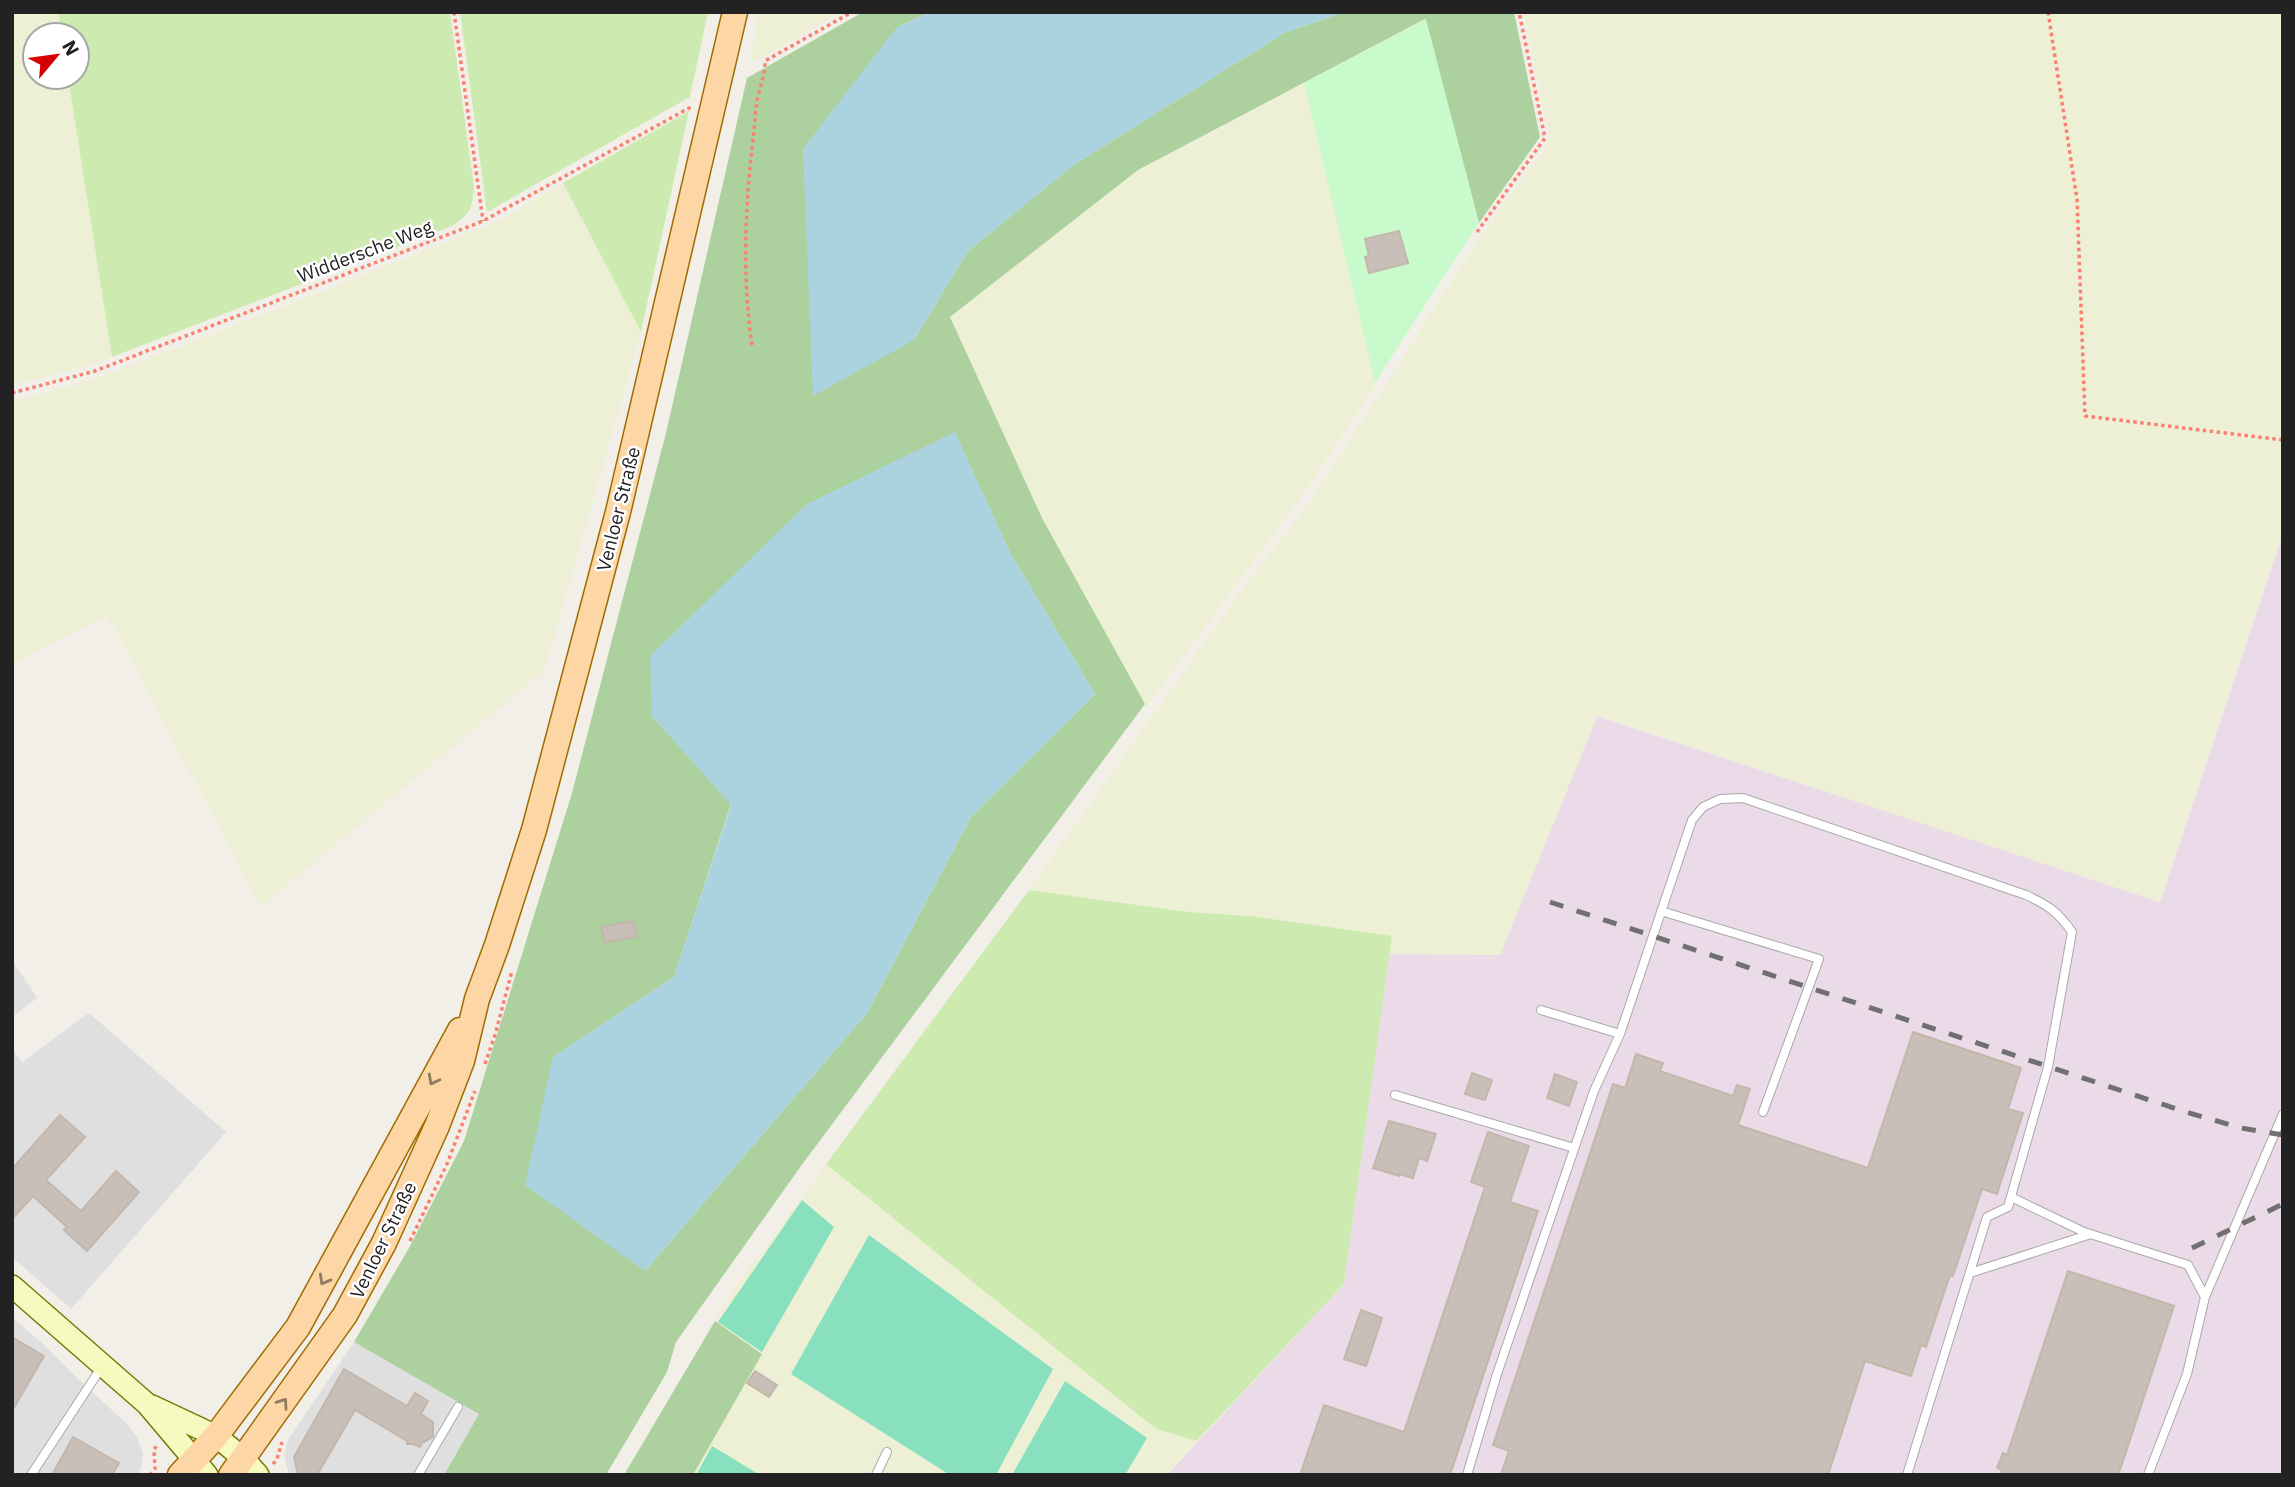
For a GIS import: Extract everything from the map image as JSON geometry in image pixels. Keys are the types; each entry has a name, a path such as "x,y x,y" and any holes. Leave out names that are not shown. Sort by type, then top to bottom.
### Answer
{"main road":[{"name":"Venloer Straße","path":"244,1470 345,1315 384,1244 438,1126 462,1061 477,999 534,830 618,512 735,12"},
{"name":"Venloer Straße","path":"194,1470 298,1326 477,999"}],"street":[{"path":"12,1286 147,1404 194,1470"},
{"path":"147,1404 216,1436 244,1470"}],"lane":[{"path":"1467,1475 1497,1374 1574,1148 1594,1091 1620,1034 1692,820 1703,807 1720,799 1743,798 2026,895 2046,904 2061,916 2072,932 2048,1067 2008,1207 1987,1217 1907,1475"},
{"path":"1661,911 1819,959 1763,1112"},
{"path":"1541,1010 1620,1034"},
{"path":"1395,1095 1574,1148"},
{"path":"2148,1475 2187,1374 2205,1297 2283,1114"},
{"path":"2011,1197 2091,1234 2188,1265 2205,1297"},
{"path":"1970,1273 2091,1234"},
{"path":"31,1475 103,1365"},
{"path":"418,1475 458,1407"},
{"path":"876,1475 887,1452"}],"path":[{"path":"454,12 483,221"},
{"path":"752,345 746,307 745,262 750,171 765,61 852,12"},
{"path":"1477,232 1545,138 1519,12"},
{"path":"2048,12 2077,199 2085,416 2283,440"},
{"name":"Widdersche Weg","path":"12,393 95,371 483,221 682,111 713,99"},
{"path":"150,1475 155,1469"}],"shaded area":[{"path":"2283,533 2283,1475 1167,1475 1344,1284 1389,954 1500,955 1597,716 2160,902"},
{"path":"12,960 37,998 12,1017"},
{"path":"89,1013 226,1132 71,1309 12,1257 12,1049 22,1062"},
{"path":"12,1317 127,1424 137,1437 143,1453 138,1475 12,1475"},
{"path":"354,1342 480,1414 444,1475 291,1475 288,1471 284,1455 288,1440"}],"green space":[{"path":"12,12 58,12 60,21 21,21 21,91 70,91 112,357 12,386"},
{"path":"58,12 450,12 474,187 469,210 452,226 112,357 70,91 91,91 91,21 60,21"},
{"path":"460,12 708,12 690,97 487,212"},
{"path":"759,12 841,12 750,64"},
{"path":"863,12 931,12 897,27 914,340 967,252 1072,166 1284,33 1344,12 1514,12 1540,137 1479,223 1425,19 1138,170 950,317 1042,518 1145,704 801,1166 676,1342 667,1372 606,1475 444,1475 479,1414 354,1342 409,1248 464,1141 572,793 666,433 747,78","holes":["955,433 1011,555 1095,694 971,817 867,1013 645,1271 553,1057 674,977 731,804 652,716"]},
{"path":"1524,12 2283,12 2283,533 2160,902 1597,716 1500,955 1389,954 1391,936 1029,890 1241,591 1310,502 1482,235 1550,141"},
{"path":"1426,19 1479,223 1375,382 1304,83"},
{"path":"1304,83 1376,385 1304,493 1146,707 1042,518 950,317 1138,170"},
{"path":"689,111 641,332 563,183"},
{"path":"563,183 641,332 545,670 261,907 107,615 12,664 12,401 98,378 339,285 505,218"},
{"path":"1029,890 1392,936 1344,1284 1197,1441 1156,1429 826,1164"},
{"path":"826,1164 1156,1429 1197,1441 1167,1475 693,1475 762,1354 715,1321 732,1292"},
{"path":"802,1200 834,1227 762,1352 718,1322"},
{"path":"869,1235 1053,1369 996,1475 950,1475 791,1374"},
{"path":"715,1321 762,1354 693,1475 624,1475"},
{"path":"1065,1381 1147,1438 1125,1475 1012,1475"},
{"path":"712,1446 760,1475 696,1475"}],"water":[{"path":"931,12 1344,12 1284,33 1072,166 967,252 914,340 813,396 803,149 897,27"},
{"path":"955,432 1011,555 1095,694 971,817 867,1013 645,1271 525,1185 553,1057 674,977 731,805 652,716 650,656 807,504"}],"building":[{"path":"1399,231 1408,263 1369,273 1365,257 1369,256 1365,239"},
{"path":"633,921 637,937 605,942 601,927"},
{"path":"1913,1032 2021,1068 2008,1109 2023,1113 1997,1194 1982,1189 1953,1276 1950,1275 1926,1347 1921,1345 1911,1376 1865,1361 1828,1475 1501,1475 1509,1451 1493,1445 1613,1084 1625,1088 1636,1054 1663,1063 1660,1071 1733,1096 1737,1085 1750,1089 1738,1125 1868,1168"},
{"path":"1472,1073 1492,1080 1485,1100 1465,1094"},
{"path":"1555,1074 1577,1082 1569,1106 1547,1098"},
{"path":"60,1115 85,1137 46,1180 81,1211 116,1171 139,1192 87,1251 64,1230 67,1227 33,1196 12,1219 12,1169"},
{"path":"1389,1121 1436,1134 1427,1161 1419,1158 1413,1178 1373,1168"},
{"path":"1488,1132 1529,1146 1510,1202 1538,1211 1450,1475 1300,1475 1324,1405 1404,1432 1485,1187 1471,1182"},
{"path":"2068,1271 2174,1306 2118,1475 2001,1475 2002,1470 1997,1468 2003,1453 2007,1455"},
{"path":"1361,1310 1382,1318 1366,1366 1344,1359"},
{"path":"12,1337 44,1356 12,1411"},
{"path":"344,1369 407,1406 415,1393 428,1401 421,1414 433,1422 433,1437 420,1447 407,1444 407,1441 355,1410 317,1475 298,1475 294,1457"},
{"path":"755,1371 777,1385 769,1397 747,1383"},
{"path":"73,1437 119,1463 112,1475 52,1475"}],"railway":[{"path":"1550,902 2186,1112 2241,1128 2283,1135"},
{"path":"2192,1248 2283,1204"}]}
